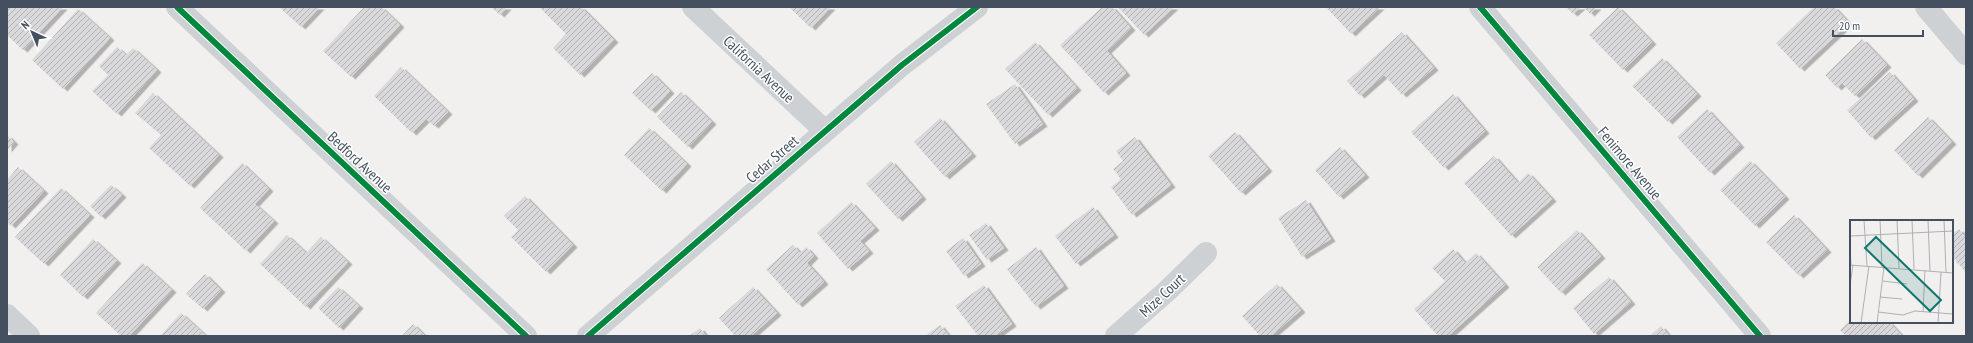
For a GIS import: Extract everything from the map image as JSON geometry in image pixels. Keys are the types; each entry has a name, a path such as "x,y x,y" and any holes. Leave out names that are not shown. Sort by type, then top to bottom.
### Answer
{"street":[{"name":"Bedford Avenue","path":"177,7 526,336"},
{"name":"California Avenue","path":"693,7 824,131"},
{"name":"Cedar Street","path":"588,336 824,131 902,66 977,7"},
{"name":"Fenimore Avenue","path":"1480,7 1760,336"},
{"path":"1926,7 1966,54"},
{"name":"Mize Court","path":"1116,336 1167,291 1206,253"},
{"path":"7,315 29,336"}],"building":[{"path":"8,7 63,7 23,50 7,35"},
{"path":"279,7 320,7 301,27"},
{"path":"364,7 381,7 400,25 351,77 323,51"},
{"path":"491,7 507,7 500,15"},
{"path":"542,7 581,7 614,40 580,75 553,48 566,34 541,9"},
{"path":"789,7 831,7 811,28"},
{"path":"1102,7 1112,7 1131,28 1107,51 1126,73 1104,93 1060,45"},
{"path":"1118,7 1174,7 1144,35"},
{"path":"1326,7 1380,7 1351,34"},
{"path":"1566,7 1581,7 1573,14"},
{"path":"1584,7 1597,7 1590,14"},
{"path":"1618,7 1652,42 1623,70 1589,35"},
{"path":"1814,7 1834,7 1849,23 1800,69 1776,43"},
{"path":"78,9 110,38 63,89 32,60"},
{"path":"1402,32 1434,68 1402,95 1384,75 1360,96 1347,81"},
{"path":"1862,39 1887,65 1855,96 1842,83 1837,88 1825,75"},
{"path":"1035,42 1077,88 1048,115 1005,69"},
{"path":"117,47 126,55 133,48 157,70 117,114 92,91 108,75 99,66"},
{"path":"1662,58 1697,94 1668,122 1632,86"},
{"path":"401,67 448,112 434,126 426,119 412,133 374,96"},
{"path":"1890,72 1914,99 1871,138 1847,110"},
{"path":"652,73 670,91 651,111 632,93"},
{"path":"1015,84 1043,124 1015,144 986,104"},
{"path":"681,92 712,122 688,147 657,117"},
{"path":"153,93 219,155 190,186 149,148 161,135 135,113"},
{"path":"1453,94 1485,131 1444,168 1411,132"},
{"path":"1707,109 1740,145 1710,173 1677,137"},
{"path":"1928,117 1952,142 1918,176 1894,150"},
{"path":"940,118 972,154 945,177 914,142"},
{"path":"649,128 687,164 662,191 624,155"},
{"path":"1235,132 1268,169 1241,193 1208,156"},
{"path":"7,135 14,142 7,150"},
{"path":"1135,137 1171,185 1132,215 1111,187 1121,179 1113,169 1123,161 1116,151"},
{"path":"1340,147 1365,175 1339,197 1315,170"},
{"path":"1494,156 1518,183 1528,173 1552,199 1511,236 1464,183"},
{"path":"891,161 922,197 898,219 866,184"},
{"path":"1750,161 1785,197 1755,226 1720,190"},
{"path":"242,163 269,189 255,204 274,221 246,251 200,208"},
{"path":"18,167 44,191 11,226 7,222 7,180"},
{"path":"111,185 122,195 101,217 90,206"},
{"path":"61,188 90,215 44,264 15,237"},
{"path":"525,196 573,245 546,272 511,237 518,230 504,216"},
{"path":"1306,200 1331,239 1302,257 1278,218"},
{"path":"851,202 875,228 860,241 869,251 848,269 817,233"},
{"path":"1093,207 1114,235 1076,264 1055,236"},
{"path":"1794,215 1827,250 1799,276 1766,242"},
{"path":"986,223 1004,248 987,260 969,235"},
{"path":"1959,229 1966,238 1966,273 1955,259 1953,260 1953,233"},
{"path":"1577,230 1601,256 1561,293 1537,267"},
{"path":"287,235 306,253 321,237 348,262 306,307 260,264"},
{"path":"963,238 981,264 964,276 946,251"},
{"path":"93,239 117,261 83,297 60,275"},
{"path":"793,245 800,253 806,247 814,256 807,263 824,282 798,305 766,269"},
{"path":"1036,247 1064,286 1036,307 1007,269"},
{"path":"1453,249 1465,263 1476,253 1505,285 1448,336 1438,336 1414,309 1445,281 1432,268"},
{"path":"142,263 172,290 129,336 121,336 96,313"},
{"path":"205,274 221,290 203,309 186,294"},
{"path":"1609,277 1631,302 1594,334 1573,308"},
{"path":"1277,284 1301,310 1271,336 1260,336 1242,316"},
{"path":"984,285 1012,324 995,336 978,336 955,306"},
{"path":"338,287 359,306 339,328 318,308"},
{"path":"753,287 777,313 751,336 735,336 719,318"},
{"path":"181,313 206,336 160,336"},
{"path":"1850,320 1850,323 1890,323 1902,336 1846,336 1840,330"},
{"path":"413,324 425,336 402,336"},
{"path":"940,325 949,336 925,336"},
{"path":"1661,326 1669,336 1650,336"},
{"path":"700,328 706,336 689,336"}],"cycle path":[{"path":"177,7 526,336"},
{"path":"588,336 902,65 977,7"},
{"path":"1480,7 1760,336"}]}
